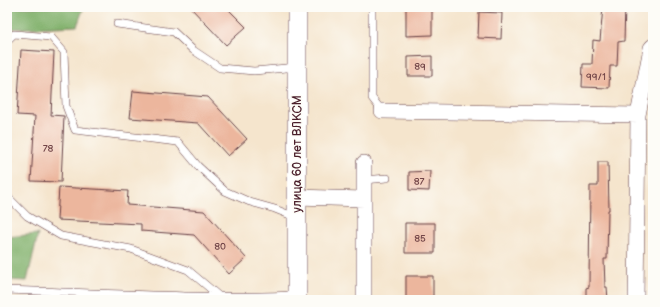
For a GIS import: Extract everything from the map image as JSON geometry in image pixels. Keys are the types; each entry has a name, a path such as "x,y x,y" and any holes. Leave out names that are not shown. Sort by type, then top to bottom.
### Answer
{"street":[{"name":"улица 60 лет ВЛКСМ","path":"297,7 297,298"},
{"path":"636,300 638,115 651,48 653,46"},
{"path":"382,111 638,115"},
{"path":"364,163 364,300"},
{"path":"296,197 364,199"}],"lane":[{"path":"372,7 372,98 382,111"},
{"path":"117,24 174,32 193,50 220,68 254,71 297,67"},
{"path":"7,41 14,34 50,37 64,52 66,106 75,130 178,142 198,166 225,191 250,202 275,209 297,218"},
{"path":"364,180 388,178"},
{"path":"7,196 27,216 61,236 131,249 188,270 220,297"},
{"path":"7,290 197,298 297,298"}],"green space":[{"path":"7,7 84,7 77,26 7,29"},
{"path":"38,234 27,281 7,280 7,237"}],"building":[{"path":"190,7 226,7 246,27 226,45"},
{"path":"406,7 432,7 432,35 406,36"},
{"path":"603,7 625,7 624,41 618,42 617,66 610,66 609,88 582,87 583,64 592,64 593,40 600,41"},
{"path":"479,12 502,13 501,39 478,38"},
{"path":"21,50 54,52 51,115 64,116 61,182 31,181 35,116 17,115"},
{"path":"432,56 432,76 408,76 408,57"},
{"path":"133,91 208,97 247,139 228,156 198,123 130,118"},
{"path":"598,162 608,162 609,210 607,259 604,259 605,287 607,287 608,300 586,300 586,288 589,287 590,186 598,186"},
{"path":"430,171 429,191 409,190 409,172"},
{"path":"59,187 128,191 127,205 204,211 246,258 229,274 194,235 141,231 141,224 57,220"},
{"path":"405,223 435,223 435,253 405,253"},
{"path":"406,276 433,276 433,300 406,300"}]}
